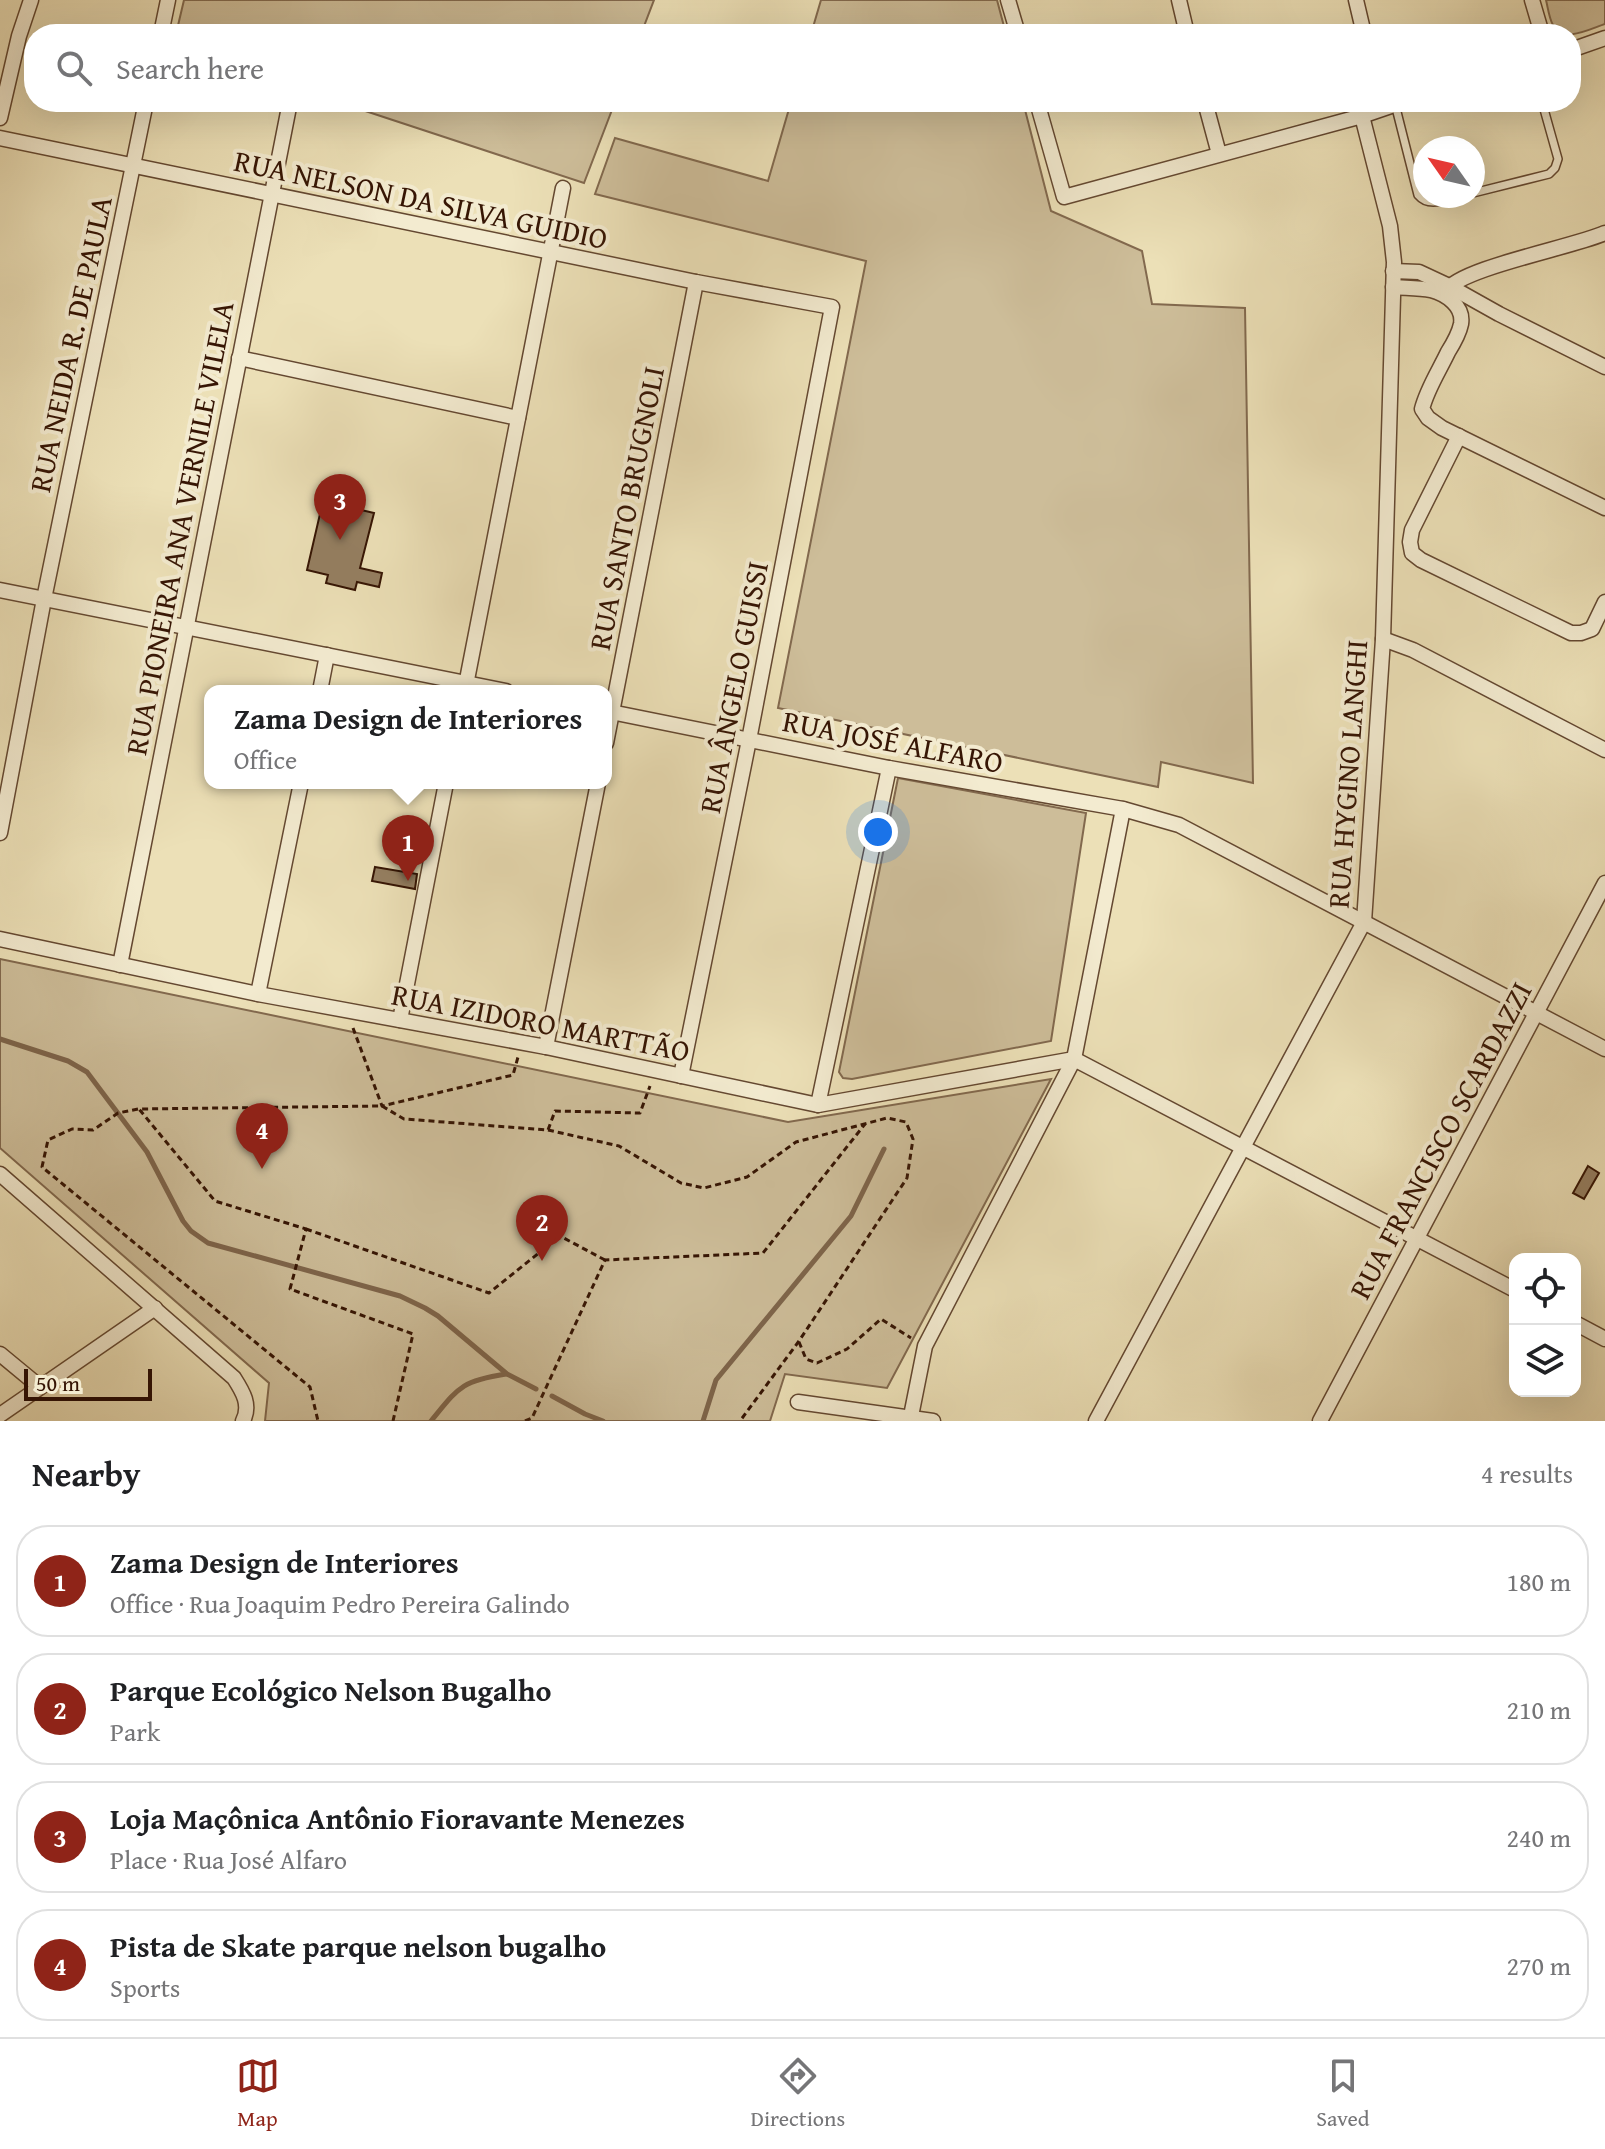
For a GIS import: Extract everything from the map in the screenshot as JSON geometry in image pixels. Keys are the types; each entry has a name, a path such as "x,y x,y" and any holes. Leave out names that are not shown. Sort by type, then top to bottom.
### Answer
{"street":[{"path":"0,118 19,36 31,0"},
{"path":"163,24 168,0"},
{"path":"1008,0 1015,24"},
{"path":"1179,0 1185,24"},
{"path":"1356,0 1362,24"},
{"path":"1532,0 1539,24"},
{"path":"1581,46 1605,38"},
{"name":"RUA NEIDA R. DE PAULA","path":"0,833 44,599 144,112"},
{"name":"RUA PIONEIRA ANA VERNILE VILELA","path":"120,965 288,112"},
{"path":"1040,112 1064,197 1371,112"},
{"path":"1208,112 1219,154"},
{"name":"RUA HYGINO LANGHI","path":"1096,1421 1364,922 1383,639 1393,271 1390,226 1362,116"},
{"name":"RUA NELSON DA SILVA GUIDIO","path":"0,138 696,282 832,307"},
{"path":"465,685 563,188"},
{"path":"1393,287 1446,290 1477,272 1605,233"},
{"path":"1393,271 1419,272 1446,290 1605,367"},
{"name":"RUA SANTO BRUGNOLI","path":"612,697 696,282"},
{"path":"1446,290 1460,311 1461,323 1426,396 1422,409 1428,418 1605,508"},
{"name":"RUA ÂNGELO GUISSI","path":"681,1076 832,307"},
{"path":"239,358 518,418"},
{"path":"1459,436 1412,530 1412,553 1571,633 1592,629 1605,602"},
{"path":"0,590 327,655 456,685"},
{"path":"1383,639 1413,650 1605,750"},
{"path":"321,685 327,655"},
{"name":"RUA JOSÉ ALFARO","path":"612,713 889,768 1123,809 1179,825 1605,1049"},
{"path":"818,1105 889,768"},
{"path":"258,994 300,789"},
{"path":"400,1020 445,789"},
{"path":"546,1047 597,789"},
{"path":"910,1420 925,1346 1074,1059 1123,809"},
{"name":"RUA FRANCISCO SCARDAZZI","path":"1320,1421 1605,883"},
{"name":"RUA IZIDORO MARTTÃO","path":"0,939 258,994 546,1047 818,1105 1074,1059"},
{"path":"1074,1059 1509,1287"},
{"path":"0,1174 234,1378 246,1397 244,1418"},
{"path":"0,1415 155,1308"},
{"path":"1579,1325 1605,1339"},
{"path":"0,1354 40,1387"},
{"path":"798,1402 933,1421"}],"lane":[{"path":"1392,112 1413,179"},
{"path":"1485,190 1549,174 1555,168 1558,159 1545,112"}],"path":[{"path":"346,1010 382,1106 404,1119 548,1130 619,1146 681,1183 704,1188 747,1177 796,1142 887,1118 906,1122 913,1139 907,1178 799,1341 740,1421"},
{"path":"318,1421 310,1387 42,1167 48,1140 72,1129 93,1130 118,1113 139,1109 382,1106 513,1075 522,1043"},
{"path":"548,1130 555,1111 640,1113 655,1070"},
{"path":"139,1109 215,1201 306,1229 489,1293 560,1236 605,1260 763,1253 865,1124"},
{"path":"306,1229 290,1289 413,1334 393,1421"},
{"path":"525,1421 532,1418 605,1260"},
{"path":"799,1341 806,1359 817,1363 847,1349 881,1319 925,1346"}],"shaded area":[{"path":"184,0 654,0 645,24 178,24"},
{"path":"821,0 997,0 1003,24 814,24"},
{"path":"1546,0 1605,0 1605,24 1581,33 1581,24 1553,24"},
{"path":"368,112 611,112 584,183"},
{"path":"788,112 1026,112 1051,211 1142,251 1152,304 1245,308 1253,783 1161,762 1158,787 778,708 866,261 595,194 615,138 768,181"},
{"path":"898,778 1086,813 1051,1041 852,1079 843,1078 839,1072"},
{"path":"0,959 788,1122 1051,1079 887,1388 785,1374 770,1421 265,1421 269,1383 0,1148"}],"building":[{"path":"323,501 374,513 360,568 382,573 379,587 357,582 355,590 326,583 328,575 307,570"},
{"path":"375,867 417,874 415,889 372,881"},
{"path":"1588,1166 1599,1173 1584,1199 1573,1193"}],"waterway":[{"path":"0,1039 68,1061 87,1072 147,1152 183,1221 208,1243 400,1296 438,1316 507,1374 536,1389"},
{"path":"703,1421 716,1380 851,1216 884,1149"},
{"path":"431,1421 462,1387 506,1374"},
{"path":"552,1396 603,1421"}],"place":[{"name":"Loja Maçônica Antônio Fioravante Menezes","path":"340,540"},
{"name":"Zama Design de Interiores","path":"408,881"},
{"name":"Pista de Skate parque nelson bugalho","path":"262,1169"},
{"name":"Parque Ecológico Nelson Bugalho","path":"542,1261"}]}
